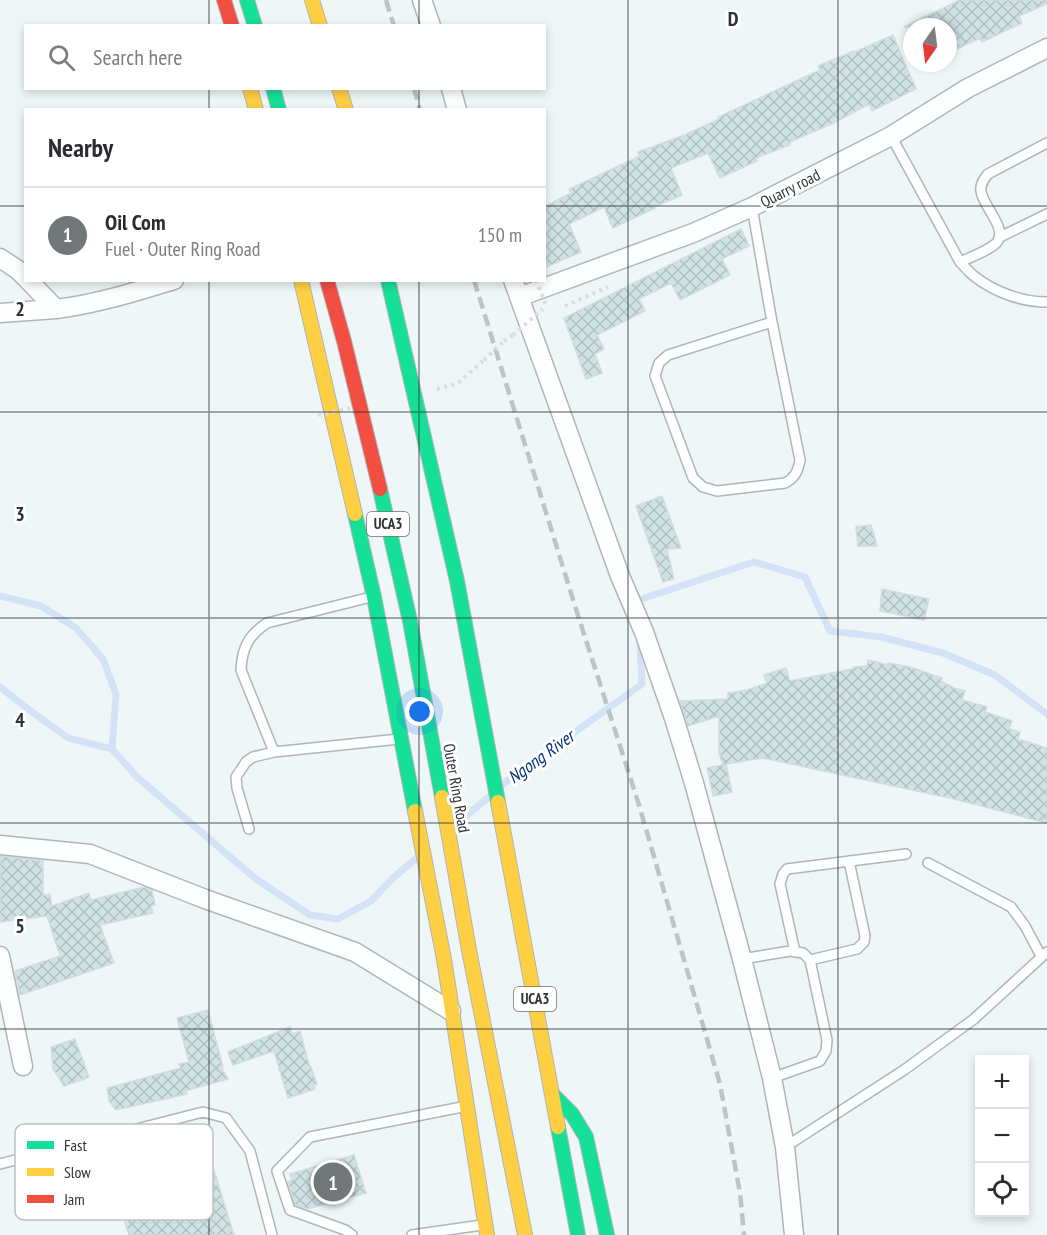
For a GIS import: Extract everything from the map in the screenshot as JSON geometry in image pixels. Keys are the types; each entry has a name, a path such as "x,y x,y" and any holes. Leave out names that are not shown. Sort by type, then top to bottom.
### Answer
{"main road":[{"path":"224,0 231,24"},
{"path":"247,0 254,24"},
{"path":"312,0 319,24"},
{"path":"251,90 255,108"},
{"path":"274,90 278,108"},
{"path":"340,90 345,108"},
{"name":"UCA3","path":"301,282 374,597 444,959 486,1230"},
{"name":"Outer Ring Road","path":"328,282 390,531 410,621 525,1235"},
{"name":"UCA3","path":"388,282 455,570 578,1235"},
{"path":"369,577 390,531"},
{"path":"553,1095 568,1109 586,1137 607,1235"}],"street":[{"path":"422,0 429,24"},
{"name":"Quarry road","path":"546,280 693,233 752,207 891,136 968,88 1047,48"},
{"path":"452,90 456,108"},
{"path":"0,258 24,276"},
{"path":"30,282 56,309"},
{"path":"0,313 79,306 167,282"},
{"name":"Quarry road","path":"516,289 538,282"},
{"path":"516,289 620,576 647,643 694,783 772,1078 785,1147 794,1235"},
{"path":"0,845 90,854 205,899 355,952 451,1011"},
{"path":"0,956 23,1066"}],"lane":[{"path":"891,136 960,262 973,276 1001,292 1035,302 1047,302"},
{"path":"1000,237 999,228 981,191 982,181 988,174 1047,143"},
{"path":"752,207 772,322 801,460 792,480 785,483 717,491 703,487 693,478 655,376 659,363 668,356 772,322"},
{"path":"960,262 996,244 1000,237 1047,214"},
{"path":"274,752 241,669 246,645 255,631 267,623 374,597"},
{"path":"249,829 236,777 246,762 253,757 274,752 401,739"},
{"path":"795,952 780,884 787,869 906,854"},
{"path":"810,960 857,949 864,942 865,936 849,861"},
{"path":"785,1147 904,1070 974,1019 1044,954 1011,907 928,863"},
{"path":"742,959 790,951 803,953 810,960 827,1040 826,1051 820,1061 772,1078"},
{"path":"352,1235 345,1230 290,1210 277,1171 310,1137 466,1106"},
{"path":"156,1124 203,1112 226,1118 250,1151 272,1235"},
{"path":"0,1164 15,1160"},
{"path":"412,1235 486,1230"}],"path":[{"path":"434,389 457,384 545,307 537,282"},
{"path":"318,415 351,408"}],"building":[{"path":"960,0 1047,0 1047,4 1019,16 1022,23 982,42 980,38 957,49 957,18 923,18"},
{"path":"893,35 903,58 903,72 909,72 916,89 872,111 869,104 836,122 790,142 790,145 756,158 757,161 720,178 708,153 671,168 682,195 613,228 604,207 569,224 581,252 546,267 546,206 571,193 569,189 640,156 638,152 719,119 718,117 820,70 818,66"},
{"path":"741,229 749,246 722,259 730,275 680,300 671,283 639,299 645,311 597,335 604,349 595,354 602,373 586,379 564,318"},
{"path":"662,496 681,548 667,549 674,579 663,582 636,506"},
{"path":"871,525 877,546 858,546 856,527"},
{"path":"882,589 929,599 924,620 880,611"},
{"path":"868,660 910,667 942,678 941,681 965,691 962,700 987,707 985,712 1012,721 1009,729 1020,732 1018,739 1047,748 1047,823 954,799 763,758 726,764 732,792 713,796 707,768 723,765 719,753 719,716 688,726 680,701 727,699 728,693 747,690 767,683 764,675 786,668 790,681 867,666"},
{"path":"0,856 43,861 43,895 50,894 52,906 89,893 91,900 144,887 152,890 155,905 151,906 153,913 100,925 114,963 20,995 15,971 60,956 47,916 0,922"},
{"path":"208,1010 223,1067 221,1067 228,1079 185,1091 187,1094 116,1110 109,1101 107,1088 181,1068 179,1064 189,1062 177,1018"},
{"path":"290,1027 292,1034 300,1031 317,1084 314,1085 315,1089 288,1098 274,1051 233,1065 228,1052"},
{"path":"75,1039 89,1077 64,1086 53,1069 51,1047"},
{"path":"354,1155 366,1193 308,1209 295,1205 288,1182 292,1180 290,1174"},
{"path":"213,1167 234,1235 129,1235 124,1220 213,1220"}],"waterway":[{"name":"Ngong River","path":"638,607 638,600 754,562 805,577 830,631 881,637 943,653 995,675 1047,714"},
{"path":"0,596 41,606 76,628 103,659 116,694 112,749"},
{"name":"Ngong River","path":"501,786 642,684 640,642"},
{"name":"Ngong River","path":"0,687 68,738 112,749 137,777 256,879 310,915 338,919 371,901 419,856"},
{"name":"Ngong River","path":"453,827 490,796"}],"railway":[{"path":"386,0 393,24"},
{"path":"415,90 419,108"},
{"path":"475,282 639,805 720,1084 740,1193 744,1235"}],"traffic: fast":[{"path":"247,0 254,24"},
{"path":"274,90 278,108"},
{"path":"388,282 457,581 498,802"},
{"path":"380,489 410,621 442,797"},
{"path":"355,514 374,597 415,811"},
{"path":"553,1095 572,1114 586,1137 607,1235"},
{"path":"558,1127 578,1235"}],"traffic: slow":[{"path":"312,0 319,24"},
{"path":"251,90 255,108"},
{"path":"340,90 345,108"},
{"path":"301,282 355,514"},
{"path":"442,797 469,950 525,1235"},
{"path":"498,802 558,1127"},
{"path":"415,811 444,959 487,1235"}],"traffic: jam":[{"path":"224,0 231,24"},
{"path":"328,282 380,489"}],"place":[{"name":"Oil Com","path":"333,1182"}]}
